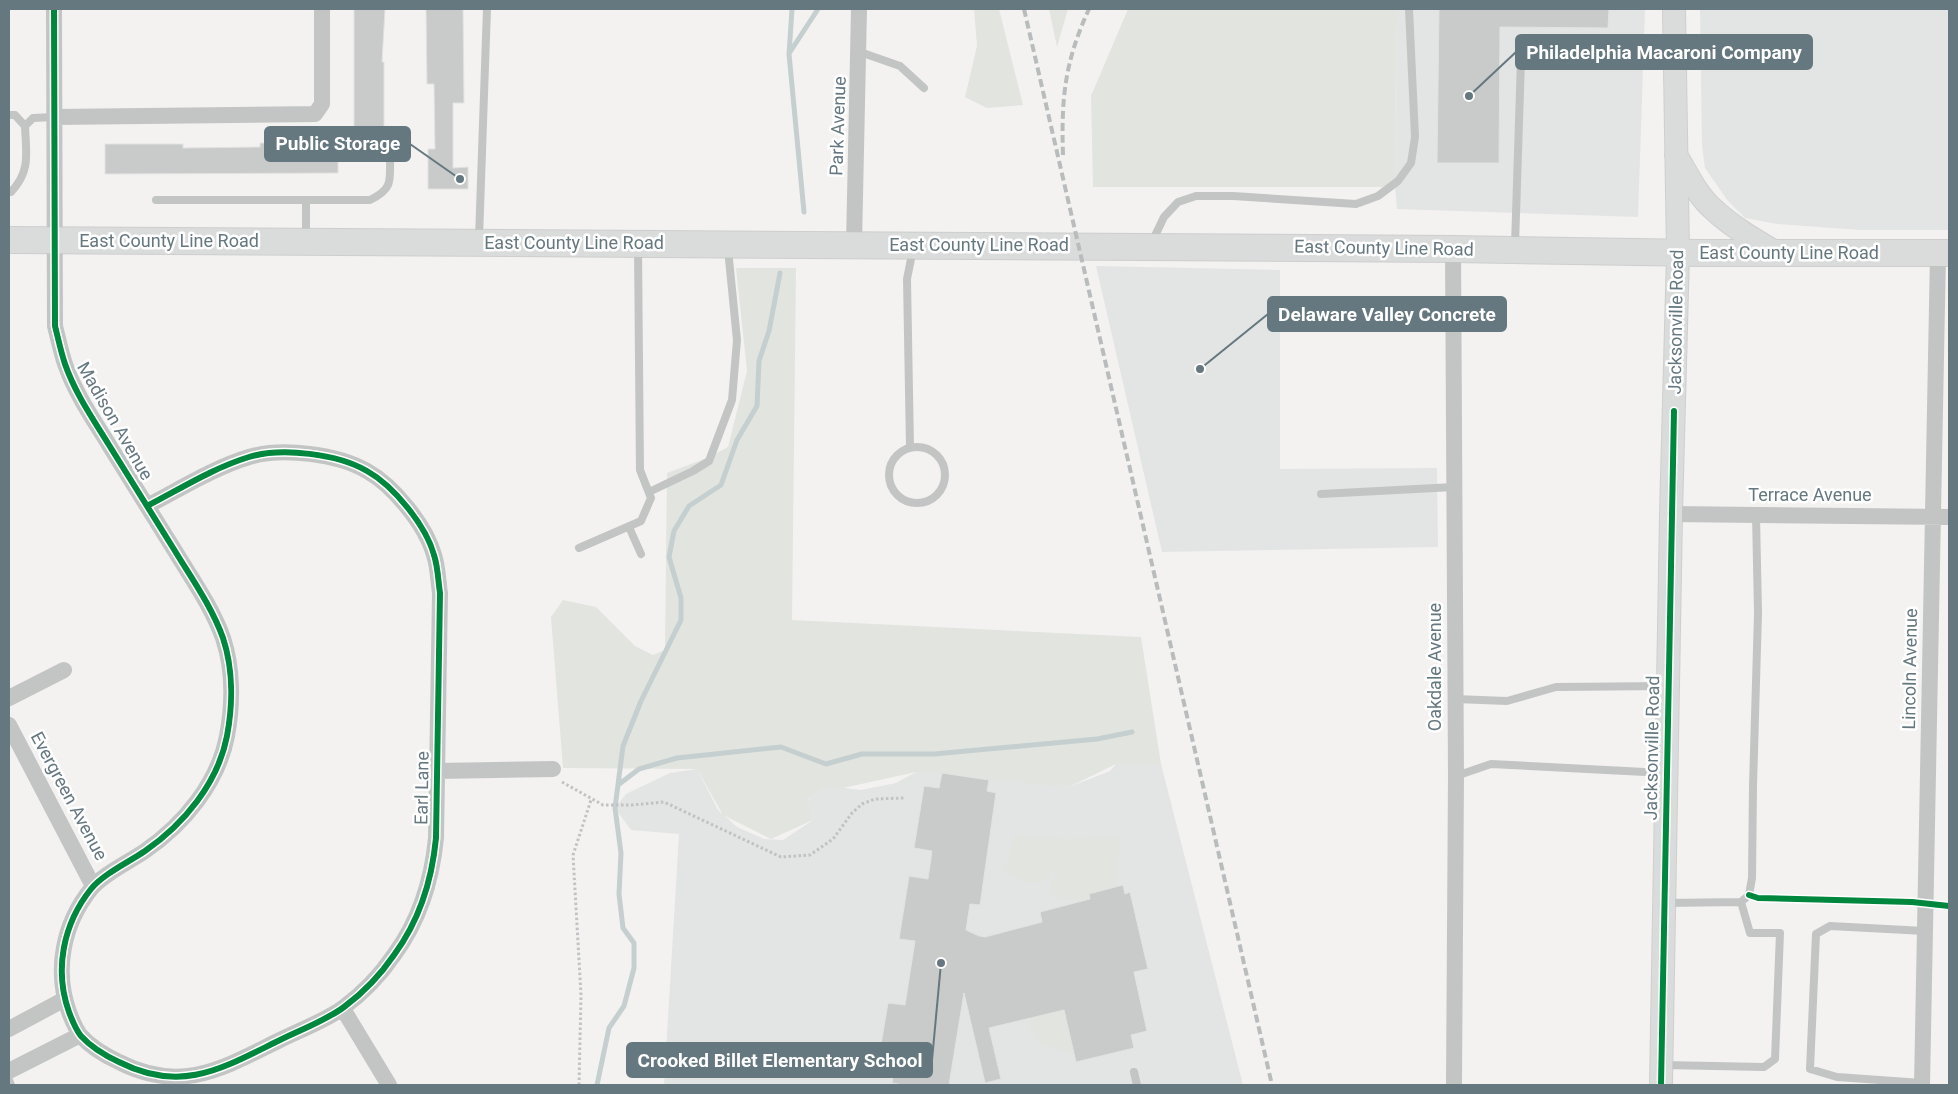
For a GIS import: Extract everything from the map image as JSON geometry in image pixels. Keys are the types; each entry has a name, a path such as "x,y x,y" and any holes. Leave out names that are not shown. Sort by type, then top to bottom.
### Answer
{"main road":[{"name":"Jacksonville Road","path":"1661,1075 1671,514 1678,253 1674,9"},
{"path":"1675,154 1712,208 1736,228 1777,253"},
{"name":"East County Line Road","path":"9,240 1150,246 1678,253 1944,253"}],"street":[{"name":"Madison Avenue","path":"54,9 55,326 65,364 82,400 210,607 223,638 230,670 227,738 215,771 199,800 178,825 147,850 93,886 75,912 65,939 61,969 65,999"},
{"path":"54,117 315,114 322,104 322,9"},
{"name":"Park Avenue","path":"854,244 860,52 859,9"},
{"name":"Oakdale Avenue","path":"1453,249 1456,776 1454,1085"},
{"name":"Lincoln Avenue","path":"1922,1084 1925,931 1941,516 1944,253"},
{"name":"Earl Lane","path":"65,999 71,1018 80,1035 107,1056 136,1071 166,1078 193,1076 220,1069 343,1008 368,986 394,955 418,912 434,862 440,593 434,554 418,521 396,493 367,470 330,457 292,451 251,456 213,471 147,506"},
{"name":"Terrace Avenue","path":"1671,514 1941,516"},
{"path":"9,698 64,670"},
{"name":"Evergreen Avenue","path":"9,725 93,886"},
{"path":"437,771 553,769"},
{"path":"9,1029 65,999"},
{"path":"343,1008 389,1085"},
{"path":"9,1071 80,1035"}],"lane":[{"path":"479,242 487,9"},
{"path":"1150,246 1164,217 1178,202 1196,196 1233,196 1356,204 1378,196 1398,181 1411,162 1414,137 1409,9"},
{"path":"860,52 900,66 924,88"},
{"path":"1515,250 1521,60"},
{"path":"9,115 15,115 24,126 26,164 21,181 9,192"},
{"path":"24,126 33,118 54,117"},
{"path":"156,200 370,200 383,194 390,183 390,158"},
{"path":"306,200 306,242"},
{"path":"579,548 641,521 651,498 640,470 638,244"},
{"path":"648,492 693,471 709,461 732,400 737,340 728,244"},
{"path":"910,448 907,279 914,245"},
{"path":"919,447 935,453 941,460 944,468 943,486 931,499 923,502 914,503 904,500 897,494 889,477 890,467 894,459 901,452 910,448 919,447"},
{"path":"1320,494 1454,487"},
{"path":"1664,903 1741,902 1749,895 1752,878 1758,613 1756,515"},
{"path":"629,527 641,554"},
{"path":"1455,699 1507,701 1556,687 1668,686"},
{"path":"1456,776 1491,764 1666,774"},
{"path":"1661,1075 1764,1067 1776,1059 1780,933 1750,932 1741,902"},
{"path":"1922,1084 1837,1077 1810,1069 1816,934 1830,926 1925,931"},
{"path":"1134,1072 1137,1085"},
{"path":"9,1080 11,1085"}],"path":[{"path":"553,769 559,780 591,800 603,805 664,802 781,857 810,855 833,839 862,804 875,799 904,798"},
{"path":"579,1085 581,995 573,855 591,800"}],"shaded area":[{"path":"974,9 999,9 1023,105 987,108 965,97 977,46"},
{"path":"1049,9 1068,9 1057,47"},
{"path":"1128,9 1396,9 1395,187 1093,187 1091,96"},
{"path":"1396,9 1645,9 1638,217 1397,209 1395,187"},
{"path":"1700,9 1949,9 1949,230 1860,230 1777,224 1745,218 1728,201 1705,168 1702,146"},
{"path":"1096,266 1280,270 1280,469 1437,468 1438,547 1162,552"},
{"path":"736,268 796,268 792,620 1141,637 1161,764 1116,764 1069,787 916,772 843,788 823,788 808,799 813,820 771,839 723,815 697,769 563,768 551,617 563,600 596,607 635,646 653,655 665,650 667,473 707,458 728,447 747,371"},
{"path":"1116,764 1161,764 1243,1085 664,1085 679,834 631,830 615,808 626,794 670,773 697,769 718,810 737,827 764,839 783,840 813,820 808,799 823,788 837,787 861,790 896,783 916,772 943,771 1069,787 1110,771"},
{"path":"1014,836 1061,839 1120,837 1115,899 1067,900 1050,897 1058,851 1053,870 1043,881 1030,882 1004,873"},
{"path":"1040,993 1073,1002 1085,1057 1041,1045 1029,1028"}],"building":[{"path":"354,9 385,9 382,62 384,62 384,140 354,140"},
{"path":"426,9 463,9 464,103 453,103 453,168 468,167 468,189 428,189 428,149 435,149 434,84 427,84"},
{"path":"1439,9 1609,9 1608,28 1500,27 1499,163 1437,163"},
{"path":"260,143 338,143 338,173 105,174 105,144 183,144 183,148 260,147"},
{"path":"942,773 989,780 987,791 996,793 980,905 970,904 966,930 985,937 1042,922 1040,912 1090,899 1089,894 1123,885 1125,894 1130,892 1148,969 1134,972 1147,1031 1131,1035 1134,1048 1076,1062 1064,1010 989,1028 1001,1079 985,1083 964,993 949,1085 904,1085 892,1083 894,1071 877,1068 888,1003 905,1005 915,941 899,939 909,876 928,879 932,851 914,848 924,786 939,788"}],"waterway":[{"path":"792,9 789,54 804,212"},
{"path":"790,52 818,9"},
{"path":"597,1085 609,1028 624,1006 634,968 634,943 623,928 619,894 621,853 615,808 623,746 641,701 681,620 681,598 669,557 674,531 689,506 721,485 737,440 757,406 759,361 769,331 780,273"},
{"path":"618,785 639,769 677,758 781,747 826,764 862,754 934,754 1097,739 1132,732"}],"railway":[{"path":"1024,9 1272,1085"},
{"path":"1063,155 1063,115 1066,80 1075,46 1089,9"}],"cycle path":[{"path":"54,9 55,326 61,350 69,375 85,406 213,615 223,638 229,661 231,686 227,736 216,770 207,786 186,815 173,828 145,851 102,878 91,889 81,903 68,932 64,948 62,980 64,996 73,1022 79,1034 89,1044 109,1057 142,1071 163,1076 183,1076 202,1074 221,1068 322,1021 337,1012 358,996 377,976 394,955 411,928 428,885 436,838 440,593 436,564 430,544 408,508 388,486 377,478 367,471 341,460 326,456 293,453 262,454 249,457 210,473 147,506"},
{"path":"1661,1085 1674,411"},
{"path":"1749,895 1758,898 1912,902 1949,906"}],"place":[{"name":"Philadelphia Macaroni Company","path":"1469,96"},
{"name":"Public Storage","path":"460,179"},
{"name":"Delaware Valley Concrete","path":"1200,369"},
{"name":"Crooked Billet Elementary School","path":"941,963"}]}
